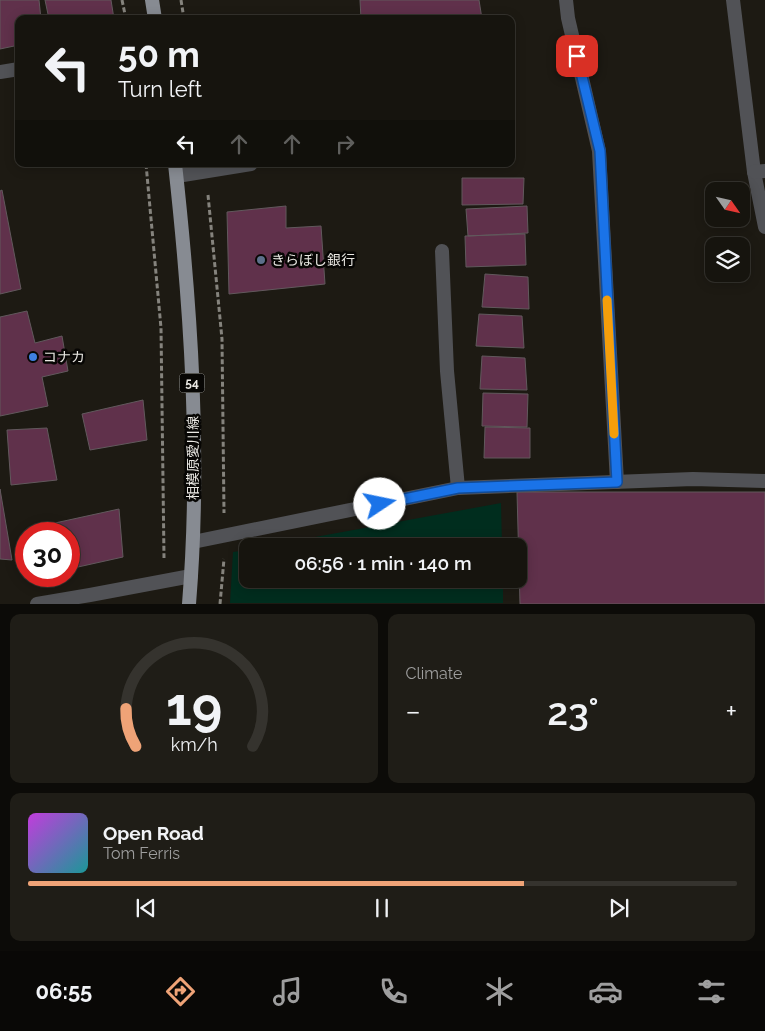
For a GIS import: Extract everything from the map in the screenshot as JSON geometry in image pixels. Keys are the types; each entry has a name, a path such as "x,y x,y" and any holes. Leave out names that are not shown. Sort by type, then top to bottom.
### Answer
{"main road":[{"path":"152,0 154,15"},
{"name":"相模原愛川線","path":"176,170 190,335 194,436 192,576 189,604"}],"street":[{"path":"566,0 568,18 600,151 617,482"},
{"path":"733,0 759,171 765,227"},
{"path":"0,72 15,69"},
{"path":"176,170 205,172 234,167"},
{"path":"442,250 447,371 458,488"},
{"path":"193,542 458,488 693,479 765,481"},
{"path":"37,604 192,576"}],"path":[{"path":"122,0 125,15"},
{"path":"180,0 183,15"},
{"path":"146,167 161,328 164,581"},
{"path":"205,172 222,338 224,535 220,604"}],"green space":[{"path":"501,503 502,538 310,538"},
{"path":"239,551 239,588 503,588 503,603 230,603 233,552"}],"building":[{"path":"0,0 39,0 41,15 15,15 15,46 0,49"},
{"path":"45,0 111,0 113,15 48,15"},
{"path":"360,0 479,0 481,15 361,15"},
{"path":"462,178 524,178 523,204 462,205"},
{"path":"2,190 21,289 0,294 0,191"},
{"path":"286,206 286,228 321,226 325,284 229,294 227,212"},
{"path":"527,206 528,233 468,236 466,209"},
{"path":"525,234 526,265 466,267 465,236"},
{"path":"485,274 528,277 529,309 482,307"},
{"name":"コナカ","path":"27,311 35,343 62,336 68,371 42,377 48,406 0,416 0,317"},
{"path":"479,314 522,316 524,348 476,346"},
{"path":"482,356 525,358 527,390 480,389"},
{"path":"483,393 528,394 527,427 482,426"},
{"path":"143,400 147,440 90,450 82,414"},
{"path":"485,427 530,428 530,458 484,458"},
{"path":"47,428 57,480 11,485 7,430"},
{"path":"0,489 12,560 0,559"},
{"path":"517,492 765,492 765,604 520,604 520,588 527,588 527,538 518,538"},
{"path":"119,509 123,557 80,567 80,522 60,522"}],"slow traffic":[{"path":"607,300 614,434"}],"place":[{"name":"きらぼし銀行","path":"261,260"},
{"name":"コナカ","path":"33,357"}],"route":[{"path":"380,504 458,488 617,482 600,151 577,56"}]}
